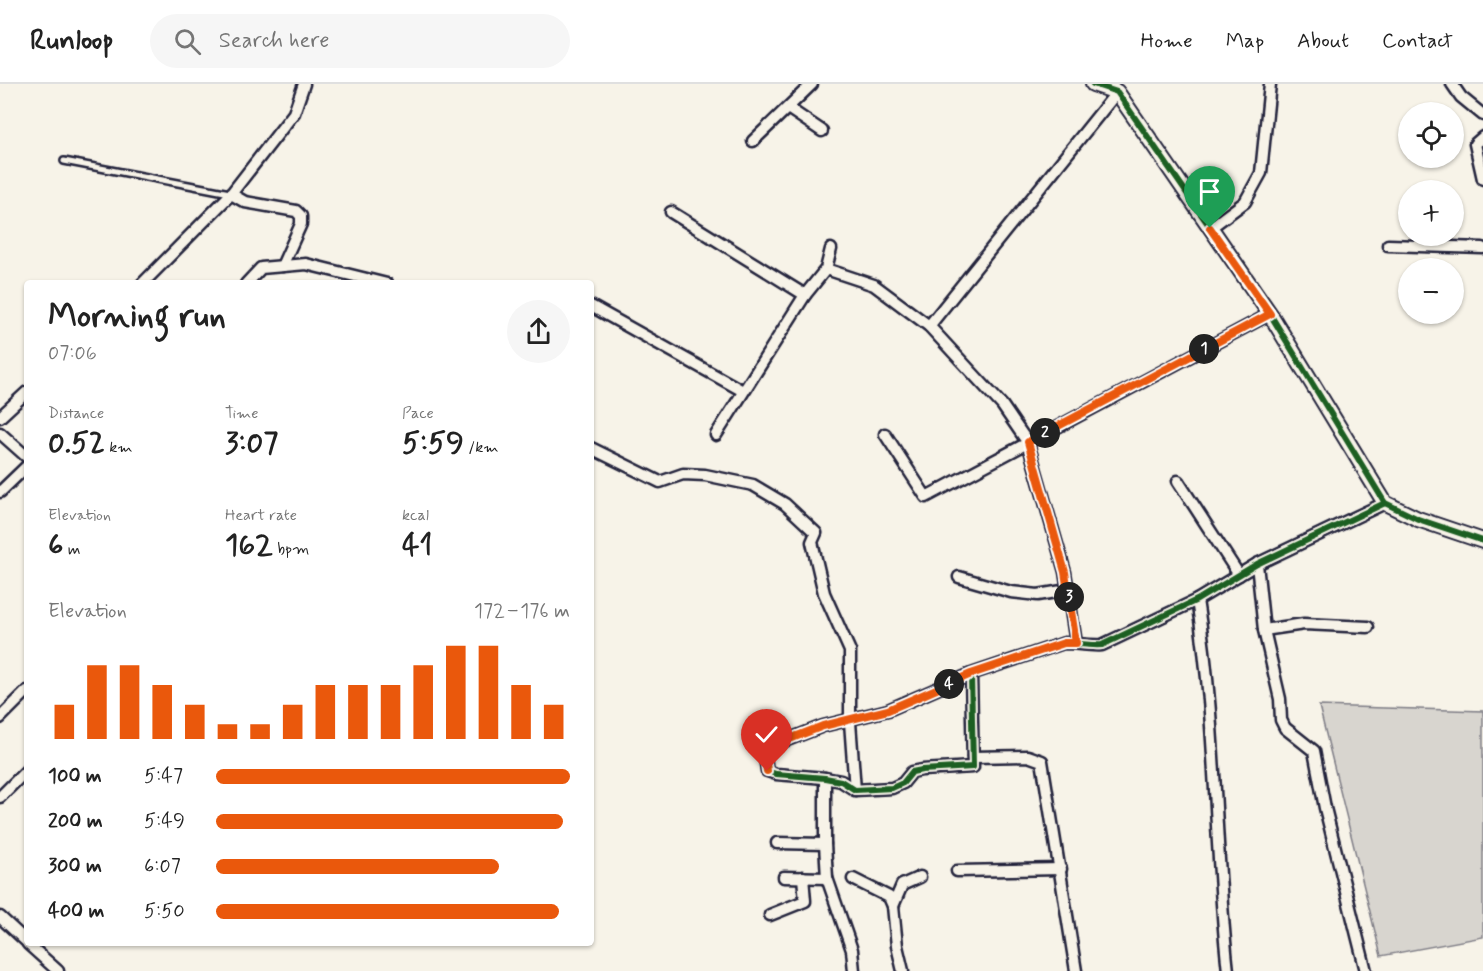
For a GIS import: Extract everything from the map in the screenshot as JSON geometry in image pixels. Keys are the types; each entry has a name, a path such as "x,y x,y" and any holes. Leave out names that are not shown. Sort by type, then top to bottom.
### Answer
{"street":[{"path":"146,280 231,194 294,113 304,84"},
{"path":"753,141 813,84"},
{"path":"1093,84 1115,88 1270,314 1385,503 1418,519 1483,541"},
{"path":"1210,228 1245,202 1262,173 1270,84"},
{"path":"1452,84 1461,97 1483,115"},
{"path":"929,326 1115,88"},
{"path":"788,108 822,130"},
{"path":"1483,137 1475,144 1483,179"},
{"path":"231,194 245,202 296,211 301,216 301,224 282,266"},
{"path":"672,212 805,295"},
{"path":"1388,245 1483,248"},
{"path":"716,435 805,295 826,269 831,249"},
{"path":"250,280 261,268 306,264 371,280"},
{"path":"826,269 874,285 929,326 1002,405 1028,442 1065,572 1076,643"},
{"path":"594,308 743,391"},
{"path":"885,434 926,496 1270,314"},
{"path":"0,417 24,395"},
{"path":"0,433 24,455"},
{"path":"594,449 660,482 684,474 753,485 785,504 816,533 812,542 824,593 850,651 850,720 855,790"},
{"path":"0,492 24,469"},
{"path":"1178,482 1239,575"},
{"path":"971,674 973,767 922,770 912,772 903,783 892,788 855,790 842,781 767,771 764,749 823,726 888,710 971,674 1064,643 1086,646 1102,645 1197,600 1257,564 1385,503"},
{"path":"1257,564 1264,630 1280,699 1281,720 1285,728 1314,751 1325,808 1366,971"},
{"path":"959,577 1011,592 1038,595 1068,590"},
{"path":"1197,600 1210,696 1218,860 1228,971"},
{"path":"1264,630 1304,624 1368,627"},
{"path":"0,718 24,694"},
{"path":"973,757 1028,756 1042,761 1076,971"},
{"path":"0,797 24,773"},
{"path":"825,778 827,878 852,950 854,971"},
{"path":"777,843 825,844"},
{"path":"957,871 1061,869"},
{"path":"784,877 827,878"},
{"path":"893,906 902,885 920,877"},
{"path":"770,915 805,901 803,878"},
{"path":"854,879 889,897 893,906 897,946 903,971"},
{"path":"0,917 24,939"},
{"path":"31,946 58,971"}],"lane":[{"path":"64,161 231,194"}],"shaded area":[{"path":"1319,706 1483,711 1483,937 1381,956"}],"cycle path":[{"path":"1093,84 1117,92 1270,314 1385,503 1418,519 1483,541"},
{"path":"971,674 973,767 922,770 912,772 903,783 892,788 855,790 841,781 767,771 764,749 823,726 888,710 971,674 1064,643 1102,645 1197,600 1257,564 1385,503"}],"route":[{"path":"767,771 764,749 823,726 888,710 971,674 1064,643 1076,643 1065,572 1028,442 1270,314 1210,228"}]}
